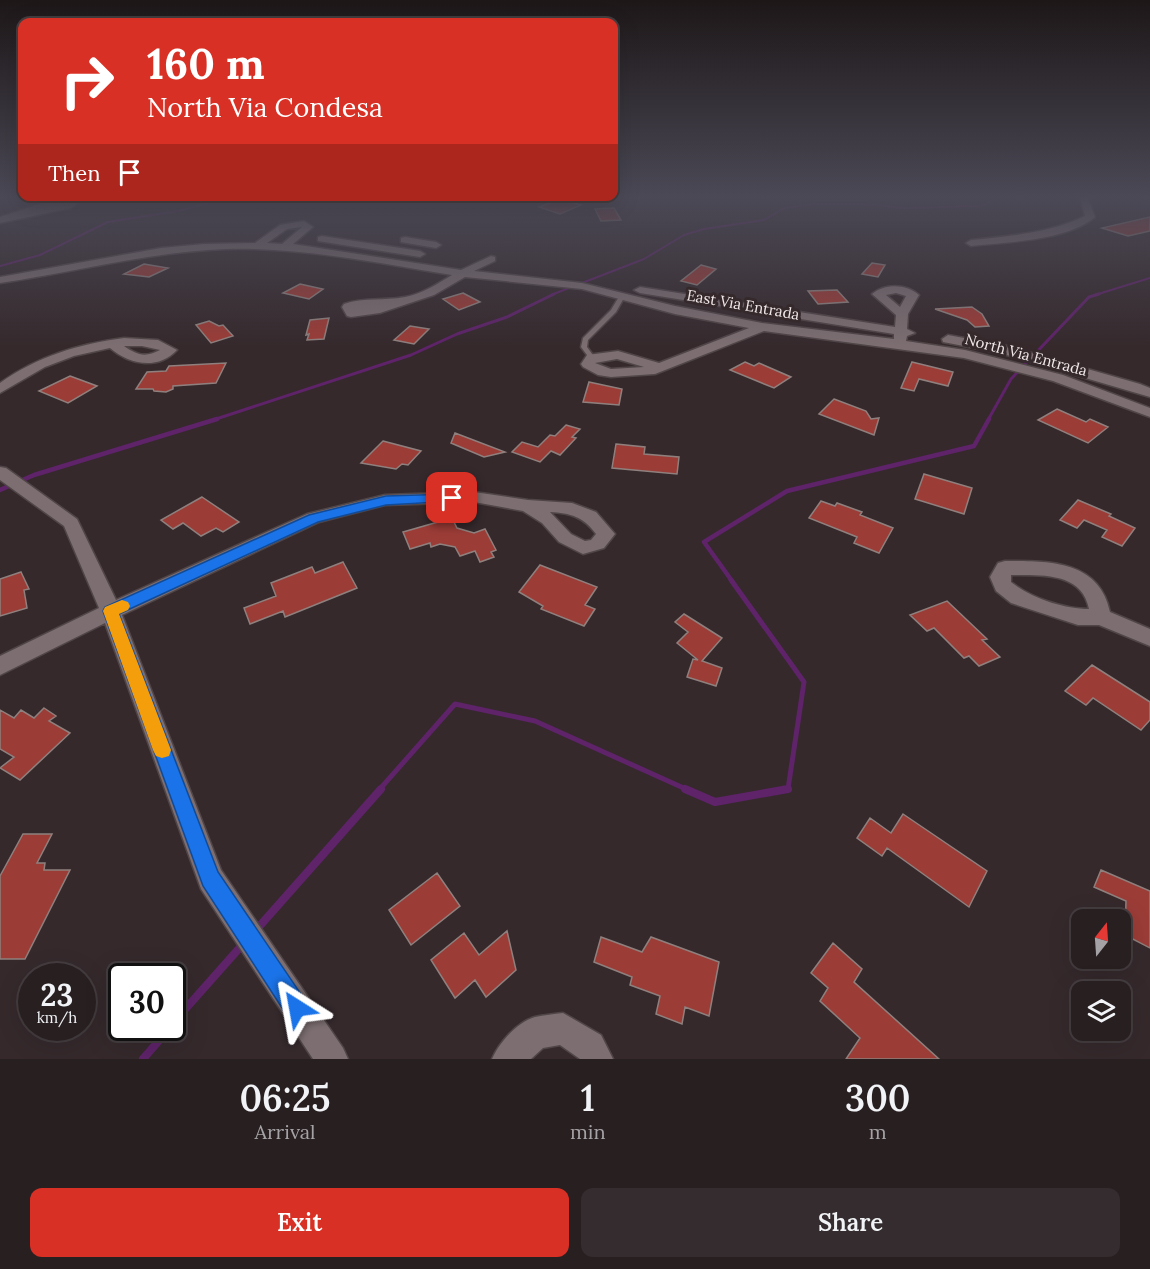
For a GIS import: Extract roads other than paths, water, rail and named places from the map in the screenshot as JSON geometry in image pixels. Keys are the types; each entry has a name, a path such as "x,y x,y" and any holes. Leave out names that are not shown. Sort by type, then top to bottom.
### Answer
{"street":[{"path":"0,269 127,247"},
{"name":"East Via Entrada","path":"0,280 153,253 213,247"},
{"name":"East Via Entrada","path":"294,247 461,273 582,286 629,288 792,315 900,338"},
{"path":"397,247 435,251"},
{"path":"408,300 441,286 473,265 491,259"},
{"name":"East Via Entrada","path":"452,260 542,281"},
{"name":"East Via Entrada","path":"582,286 675,310 764,327 900,338"},
{"path":"900,338 902,314"},
{"path":"660,368 618,355 592,358 588,363 596,370 614,374 660,368 792,315"},
{"name":"North Via Entrada","path":"900,338 1002,348 1150,393"},
{"name":"North Via Entrada","path":"900,338 1067,381 1150,413"},
{"path":"0,388 38,365 80,349 114,345"},
{"path":"0,472 71,523 111,611 210,879 326,1054"},
{"path":"0,666 42,643 314,518 386,500 474,497 528,506"},
{"path":"1101,617 1150,638"},
{"path":"0,655 42,643"},
{"path":"508,1059 535,1033 563,1029 590,1046 597,1059"}],"lane":[{"path":"592,358 584,347 585,339 614,310 622,296"},
{"path":"1016,368 1026,355"}],"waterway":[{"path":"0,266 40,255 56,247"},
{"path":"551,295 644,259 663,247"},
{"path":"1095,295 1150,278"},
{"path":"213,420 411,355 457,334 507,317 554,294"},
{"path":"988,420 1011,379 1089,297 1099,294"},
{"path":"0,490 34,475 217,419"},
{"path":"732,581 704,542 787,491 974,446 989,419"},
{"path":"731,580 804,682 788,789"},
{"path":"379,790 455,704 535,721 688,790"},
{"path":"257,929 381,789"},
{"path":"685,789 715,802 788,789"},
{"path":"782,790 788,789"},
{"path":"186,1008 243,944"},
{"path":"143,1059 159,1041"}]}
